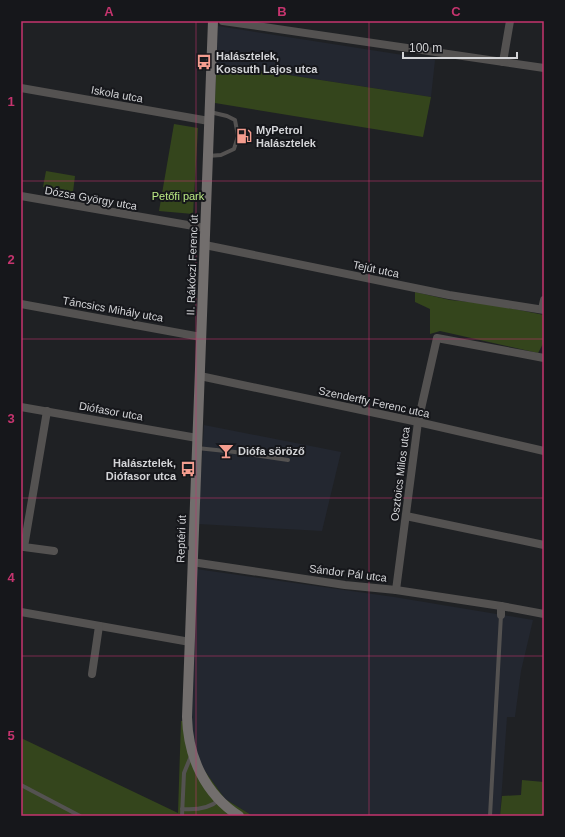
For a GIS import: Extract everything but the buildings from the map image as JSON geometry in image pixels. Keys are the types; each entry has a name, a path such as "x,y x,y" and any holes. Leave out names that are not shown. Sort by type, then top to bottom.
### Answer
{"main road":[{"name":"II. Rákóczi Ferenc út","path":"197,443 213,21"},
{"name":"Reptéri út","path":"197,443 187,717 189,742 192,755 199,772 219,800 227,808 239,816"}],"street":[{"path":"223,21 544,68"},
{"path":"503,62 510,21"},
{"name":"Iskola utca","path":"21,88 209,116"},
{"name":"Dózsa György utca","path":"21,196 205,228"},
{"name":"Tejút utca","path":"205,245 449,295 543,309"},
{"path":"543,309 544,300"},
{"name":"Táncsics Mihály utca","path":"21,304 201,337"},
{"name":"Osztoics Milos utca","path":"396,590 418,422 437,338 544,358"},
{"name":"Szenderffy Ferenc utca","path":"200,376 418,422 544,451"},
{"name":"Diófasor utca","path":"21,407 47,411 197,443"},
{"path":"47,411 24,547 54,551"},
{"path":"406,516 544,545"},
{"name":"Sándor Pál utca","path":"192,562 345,585 396,590 544,614"},
{"path":"501,615 502,606"},
{"path":"21,612 190,642"},
{"path":"92,674 99,626"}],"lane":[{"path":"208,156 222,155 234,149 238,136 235,120 227,116 209,116"},
{"path":"197,443 235,452 288,460"},
{"path":"490,816 501,615"},
{"path":"182,816 184,773 192,755"},
{"path":"21,785 80,816"},
{"path":"182,809 195,810 214,805 219,800"}],"shaded area":[{"path":"218,26 435,60 431,97 216,64"},
{"path":"204,425 341,452 322,531 198,524"},
{"path":"196,569 394,597 533,620 521,671 515,717 507,717 500,816 253,816 225,799 199,763 188,721"}],"green space":[{"path":"216,64 431,97 423,137 215,103"},
{"name":"Petőfi park","path":"174,124 198,128 193,214 159,211"},
{"path":"46,171 75,176 73,192 43,187"},
{"path":"415,292 450,300 490,304 544,315 544,342 538,353 440,331 430,334 430,309 415,302"},
{"path":"181,721 188,721 199,763 225,799 253,816 21,816 21,738 178,813"},
{"path":"522,780 544,782 544,816 500,816 502,796 521,795"}],"place":[{"name":"Halásztelek, Kossuth Lajos utca","path":"204,62"},
{"name":"MyPetrol Halásztelek","path":"244,136"},
{"name":"Diófa söröző","path":"226,451"},
{"name":"Halásztelek, Diófasor utca","path":"188,469"}]}
